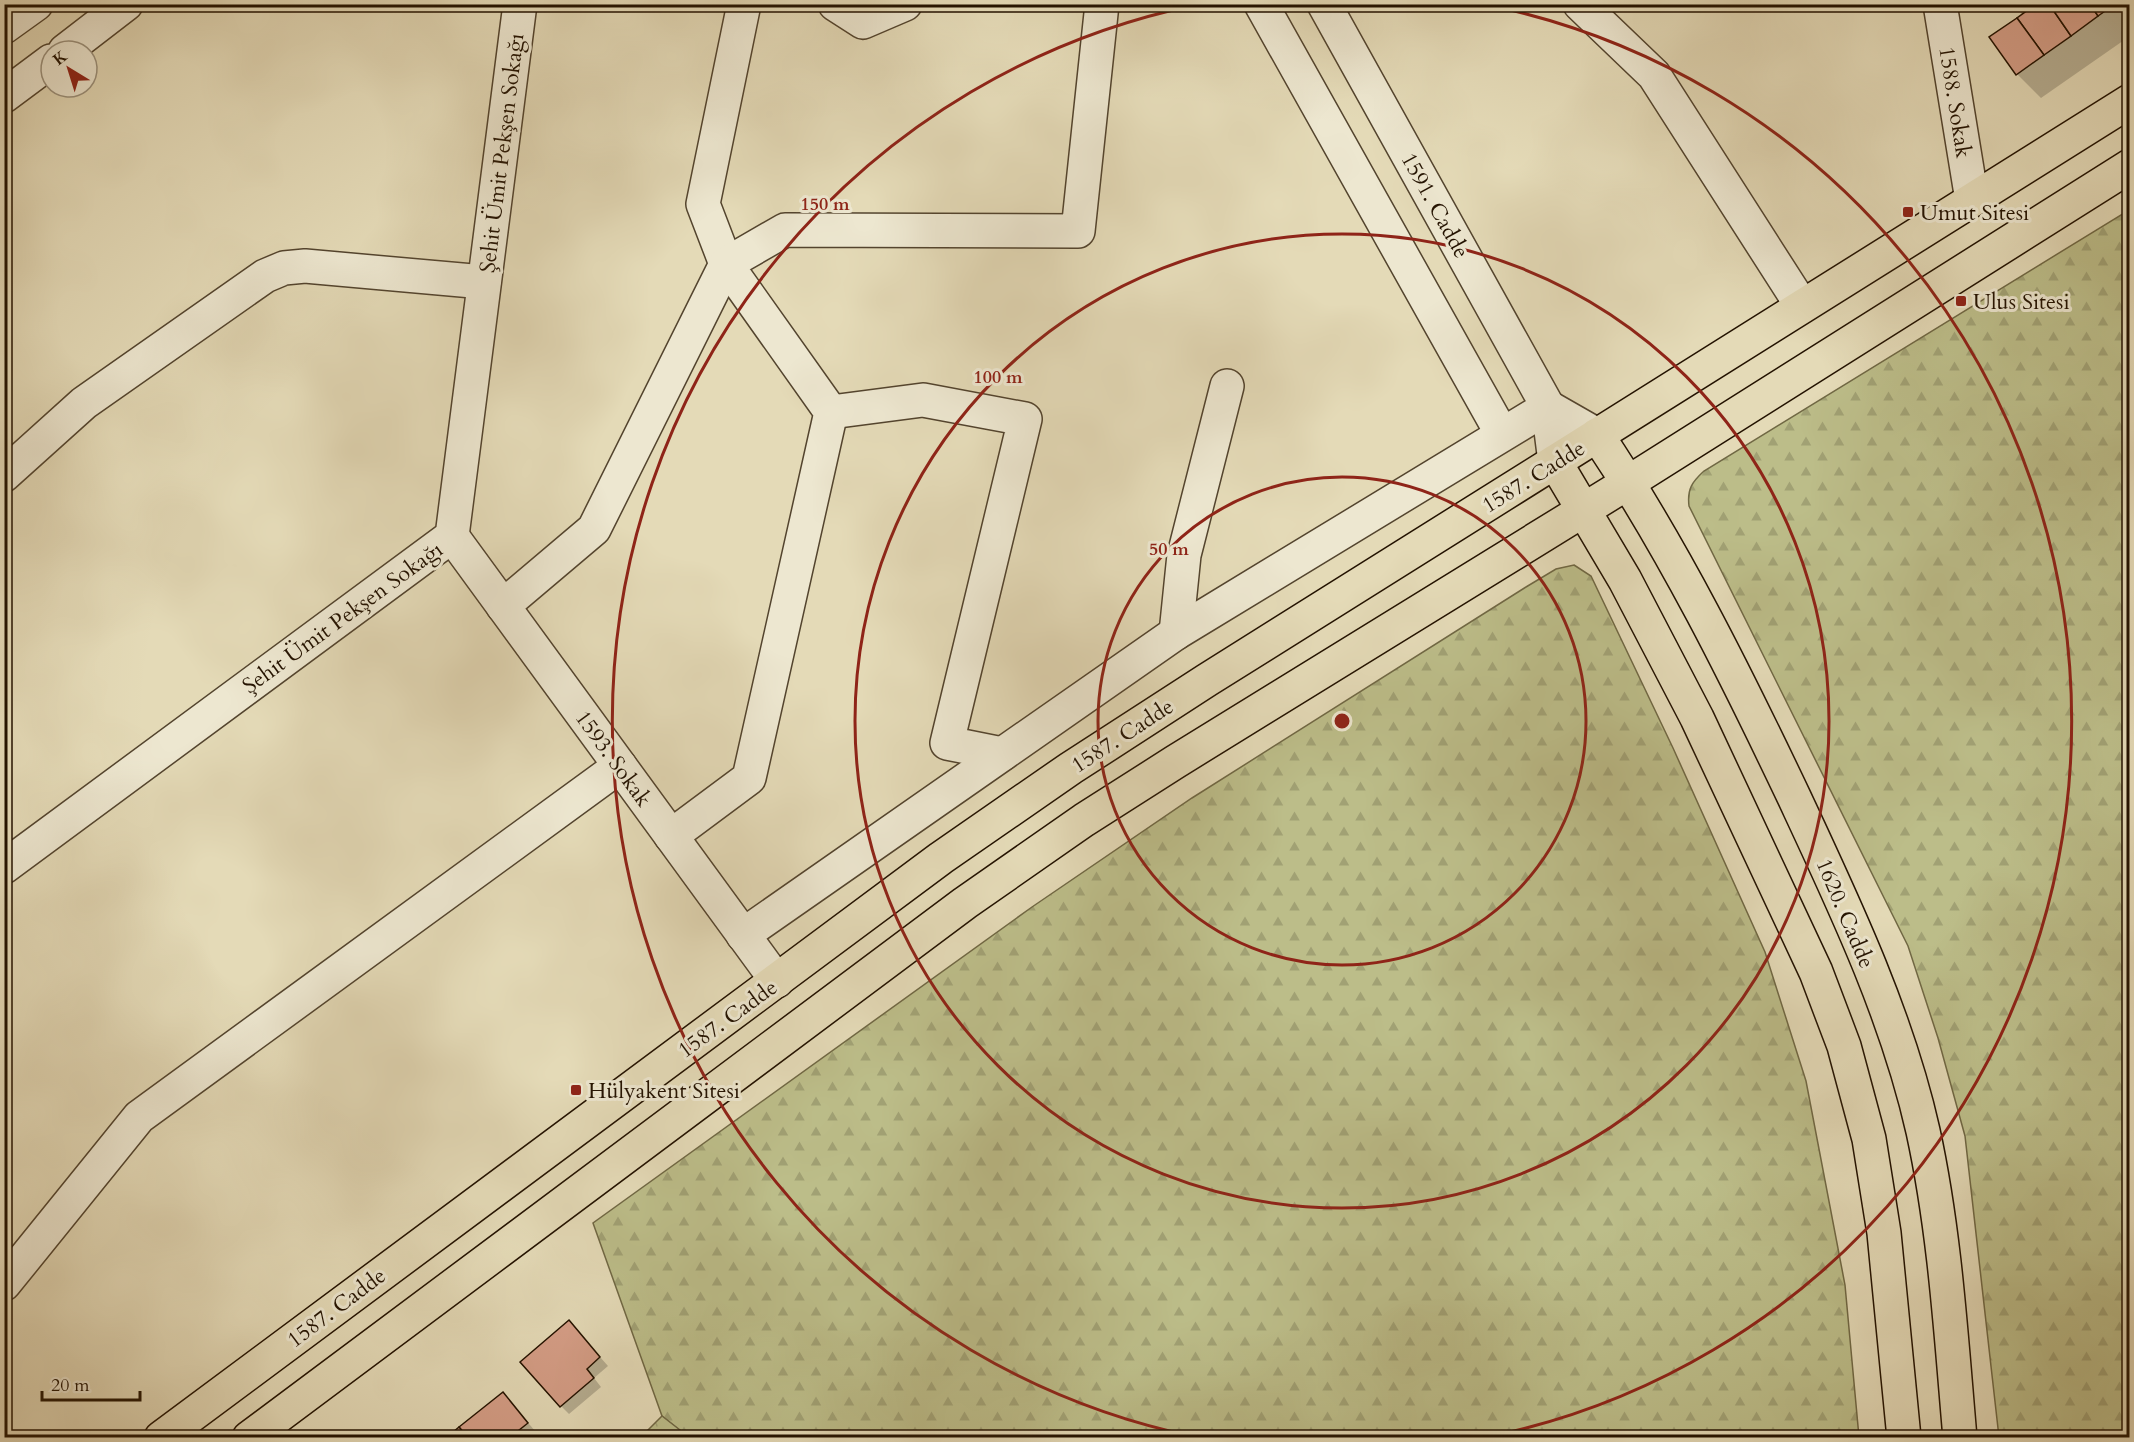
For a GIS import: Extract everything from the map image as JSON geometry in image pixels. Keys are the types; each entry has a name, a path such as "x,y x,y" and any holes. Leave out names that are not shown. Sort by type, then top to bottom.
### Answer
{"main road":[{"name":"1587. Cadde","path":"161,1437 941,858 1071,768 2130,101"},
{"path":"249,1437 965,903 1084,820 1629,482 2130,166"},
{"name":"1620. Cadde","path":"1597,435 1670,549 1749,702 1862,946 1893,1034 1922,1129 1941,1229 1960,1437"},
{"path":"1555,462 1626,580 1697,718 1816,972 1844,1046 1869,1139 1884,1233 1904,1437"}],"street":[{"path":"4,27 36,4"},
{"path":"81,39 126,4"},
{"name":"Şehit Ümit Pekşen Sokağı","path":"4,867 452,536 520,4"},
{"path":"671,837 749,778 831,412 726,264 703,204 744,4"},
{"path":"835,4 863,22 905,4"},
{"path":"503,606 594,529 726,264 785,230 1078,231 1102,4"},
{"path":"1262,4 1502,434"},
{"name":"1591. Cadde","path":"1324,4 1548,407"},
{"path":"1580,4 1654,75 1802,306"},
{"name":"1588. Sokak","path":"1940,4 1972,200"},
{"path":"4,96 39,70"},
{"path":"4,475 84,403 265,276 284,268 305,266 484,282"},
{"path":"1176,633 1184,555 1227,386"},
{"path":"831,412 923,400 1025,419 947,742 1002,754"},
{"path":"743,935 1176,633 1548,407"},
{"path":"1548,407 1597,435"},
{"path":"1548,407 1555,462"},
{"name":"1593. Sokak","path":"452,536 777,981"},
{"path":"4,1284 139,1118 620,766"}],"green space":[{"path":"2129,210 2129,1437 1999,1437 1965,1136 1938,1038 1908,946 1689,506 1689,495 1693,482 1704,471"},
{"path":"1574,565 1591,576 1673,748 1765,952 1806,1081 1845,1285 1859,1437 689,1438 662,1416 593,1223 1032,907 1192,798 1526,587 1556,569"},
{"path":"662,1416 689,1437 641,1437"}],"building":[{"path":"2036,4 2049,4 2071,36 2044,55 2017,18"},
{"path":"2049,4 2090,4 2098,16 2071,36"},
{"path":"2090,4 2115,4 2098,16"},
{"path":"2017,18 2044,55 2016,75 1989,37"},
{"path":"569,1320 600,1357 587,1369 594,1378 560,1407 520,1362"},
{"path":"503,1392 528,1423 513,1435 515,1438 468,1438 459,1427"},
{"path":"459,1427 468,1438 446,1438"}],"place":[{"name":"Umut Sitesi","path":"1908,212"},
{"name":"Ulus Sitesi","path":"1961,301"},
{"name":"Hülyakent Sitesi","path":"576,1090"}]}
